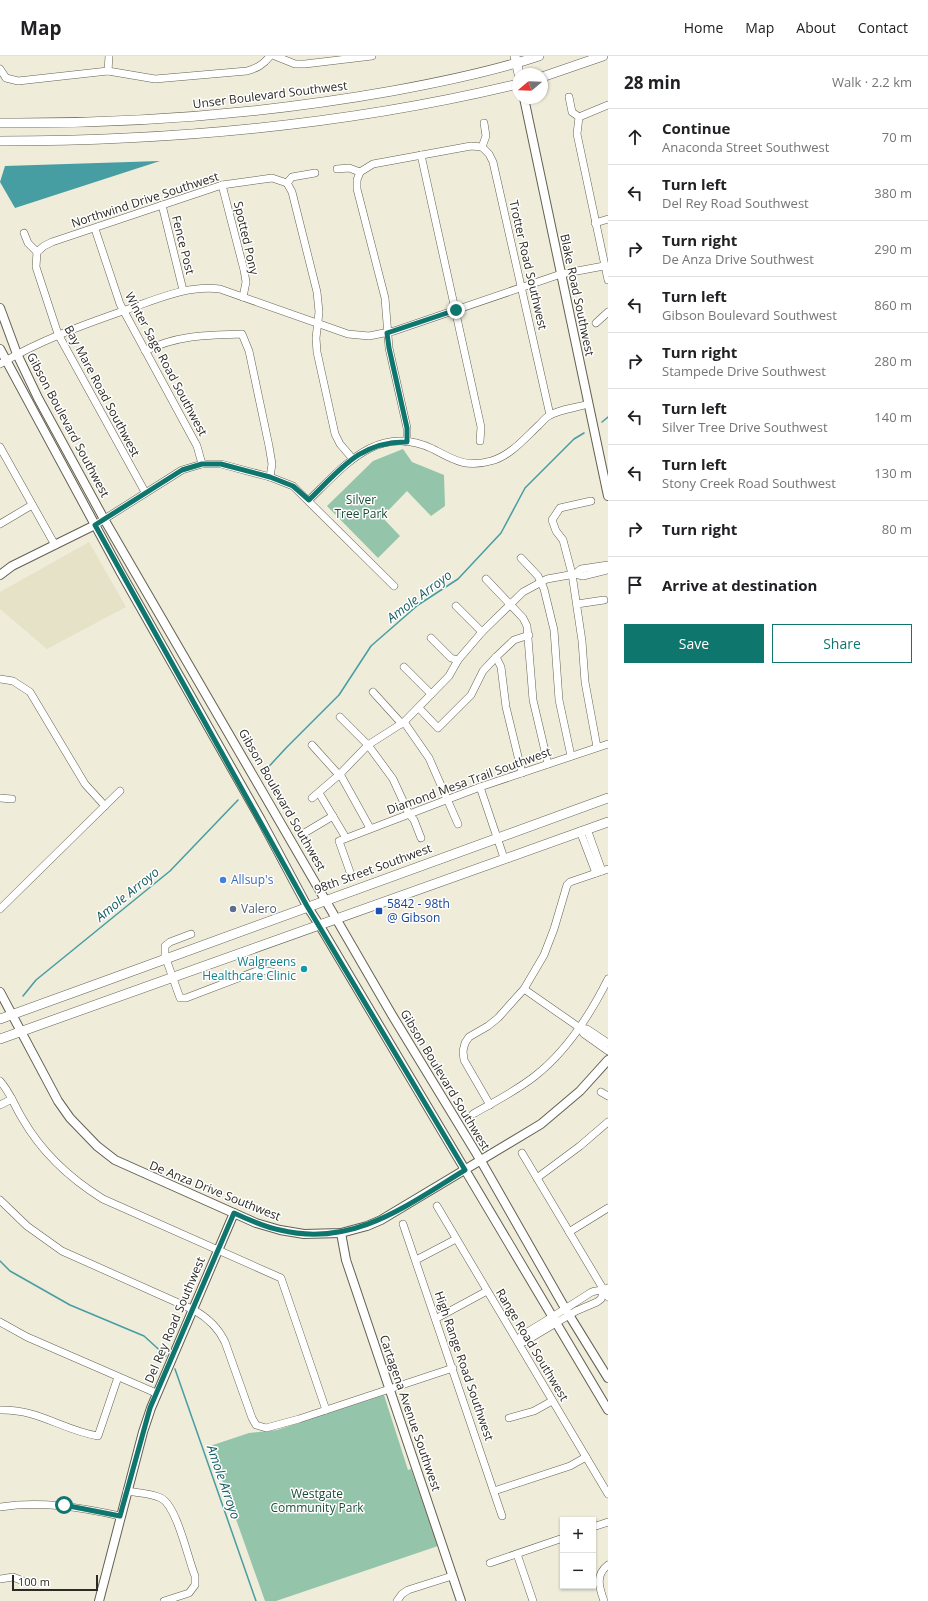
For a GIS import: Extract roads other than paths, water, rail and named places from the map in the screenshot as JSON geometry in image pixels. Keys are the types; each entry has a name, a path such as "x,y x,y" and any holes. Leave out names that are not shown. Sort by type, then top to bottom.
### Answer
{"main road":[{"name":"Unser Boulevard Southwest","path":"0,123 56,124 208,115 341,100 429,84 516,59 539,56"},
{"path":"548,75 603,56"},
{"path":"0,141 128,139 260,129 384,112 470,96 512,86"},
{"path":"0,146 26,141"},
{"name":"98th Street Southwest","path":"0,1019 167,960 325,899 608,798"},
{"path":"0,1039 608,822"}],"street":[{"path":"108,71 109,56"},
{"path":"0,69 6,78 18,81 108,71 144,78 176,78 256,69 270,56"},
{"path":"274,56 295,64 372,56"},
{"path":"569,97 572,112 579,117"},
{"name":"Blake Road Southwest","path":"525,104 608,494"},
{"path":"579,117 608,105"},
{"path":"579,117 577,134 608,280"},
{"path":"407,442 407,428 389,348 385,298 357,180 360,172 373,164 471,146 482,147 486,136 484,123"},
{"name":"Trotter Road Southwest","path":"482,147 489,154 493,162 550,415"},
{"path":"421,156 481,427 480,441"},
{"path":"338,169 349,168 360,172"},
{"path":"315,172 292,177 287,183 292,192 317,292 319,312 317,352 335,434 340,444 352,458"},
{"name":"Northwind Drive Southwest","path":"37,252 52,242 95,229 222,185 272,178 279,179 287,183"},
{"name":"Spotted Pony","path":"222,185 244,270 246,282 243,297"},
{"name":"Fence Post","path":"162,205 183,290"},
{"path":"595,223 608,219"},
{"name":"Winter Sage Road Southwest","path":"95,229 123,311 197,446 202,464"},
{"path":"24,233 28,243 37,252"},
{"name":"Bay Mare Road Southwest","path":"37,252 36,267 58,334 145,492"},
{"path":"2,362 58,334 183,290 207,288 220,289 348,334 369,336 387,333 561,274 604,266"},
{"name":"Gibson Boulevard Southwest","path":"0,308 17,354 38,398 104,519 336,920 481,1161 608,1378"},
{"path":"596,323 608,312"},
{"path":"145,350 170,340 187,337 242,334 249,351 269,446 272,464 270,477"},
{"name":"Gibson Boulevard Southwest","path":"0,350 2,362 95,525 307,906 608,1410"},
{"path":"309,500 352,458 364,450 379,444 393,441 407,442 422,445 456,462 472,464 488,462 500,458 510,452 550,415 588,404"},
{"path":"0,447 55,545"},
{"path":"0,575 12,566 95,525 182,470 202,464 221,464 270,477 293,486 309,500 394,586"},
{"path":"591,501 560,508 552,520 556,532 564,540 573,574 585,682 597,748"},
{"path":"0,524 32,505"},
{"path":"521,558 541,582 554,630 559,700 571,756"},
{"path":"312,798 340,774 368,745 403,723 419,708 449,676 458,660 482,632 523,592 541,582 573,574 583,576 592,570 608,565"},
{"path":"592,570 608,570"},
{"path":"486,579 523,618 529,634 533,700 548,764"},
{"path":"577,604 604,600"},
{"path":"456,606 482,632"},
{"path":"419,708 438,728 471,695 483,671 496,657 514,640 529,634"},
{"path":"431,638 451,658 458,660"},
{"path":"496,657 501,667 506,707 522,773"},
{"path":"404,667 432,694"},
{"path":"0,680 13,681 30,692 85,784 105,806"},
{"path":"373,692 403,723 429,758 458,824"},
{"path":"340,717 368,745 393,779 408,814 414,820 421,838"},
{"name":"Diamond Mesa Trail Southwest","path":"350,872 338,841 480,787 608,744"},
{"path":"312,745 340,774 370,828"},
{"path":"480,787 504,858"},
{"path":"0,908 120,791"},
{"path":"319,793 346,838"},
{"path":"0,798 12,798"},
{"path":"301,834 333,816"},
{"path":"490,1105 464,1060 464,1046 469,1037 488,1026 498,1018 524,989 544,955 554,929 566,885 602,871 590,848 584,830"},
{"path":"190,934 167,943 164,949 179,997 186,998 259,970 273,972"},
{"path":"473,1114 519,1088 548,1066 580,1028 608,979"},
{"path":"524,989 580,1028 587,1029 608,1050"},
{"name":"De Anza Drive Southwest","path":"0,992 58,1101 70,1118 96,1146 115,1160 137,1171 268,1227 292,1233 341,1233 381,1220 481,1161"},
{"path":"598,1041 608,1043"},
{"path":"481,1161 541,1124 588,1083 608,1060"},
{"path":"0,1081 8,1089 22,1118 50,1158 66,1174 85,1188 103,1199 281,1278 326,1410"},
{"path":"601,1092 608,1096"},
{"path":"0,1105 12,1099"},
{"path":"537,1178 580,1146 608,1122"},
{"path":"522,1153 607,1292"},
{"path":"0,1200 27,1226 62,1251 194,1310 210,1321 221,1333 252,1418 256,1425 266,1428 275,1426 453,1368"},
{"name":"Range Road Southwest","path":"438,1206 456,1239 608,1494"},
{"path":"569,1232 608,1208"},
{"name":"Del Rey Road Southwest","path":"99,1601 142,1432 156,1394 194,1310 234,1213"},
{"name":"High Range Road Southwest","path":"403,1224 437,1318 502,1516"},
{"name":"Cartagena Avenue Southwest","path":"341,1233 346,1260 461,1601"},
{"path":"416,1260 456,1239"},
{"path":"568,1312 586,1296 597,1290 607,1292"},
{"path":"437,1318 487,1291"},
{"path":"518,1342 521,1336 568,1312 592,1304 601,1299 607,1292"},
{"path":"586,1296 592,1304"},
{"path":"0,1322 27,1337 156,1394"},
{"path":"0,1410 26,1411 80,1432 98,1436 118,1377"},
{"path":"509,1418 534,1411 552,1401"},
{"path":"494,1491 570,1466 586,1457"},
{"path":"127,1491 152,1496 166,1502 174,1515 195,1576 195,1585 190,1593 164,1601"},
{"path":"0,1507 36,1504 64,1505 120,1516"},
{"path":"596,1526 608,1522"},
{"path":"490,1563 560,1539"},
{"path":"517,1554 533,1601"},
{"path":"604,1601 598,1582 601,1572 608,1565"},
{"path":"396,1601 408,1590 452,1576"},
{"path":"0,1579 13,1577 23,1581"}],"water":[{"path":"160,161 15,208 0,182 5,166"}],"waterway":[{"name":"Amole Arroyo","path":"602,422 608,417"},
{"name":"Amole Arroyo","path":"262,774 339,695 371,646 418,605 458,579 501,533 525,488 574,439 584,433"},
{"name":"Amole Arroyo","path":"23,996 36,980 170,871 238,800"},
{"name":"Amole Arroyo","path":"0,1261 10,1271 70,1305 144,1336 166,1356"},
{"name":"Amole Arroyo","path":"175,1369 256,1601"}],"place":[{"name":"Allsup's","path":"223,880"},
{"name":"Valero","path":"233,909"},
{"name":"5842 - 98th @ Gibson","path":"379,911"},
{"name":"Walgreens Healthcare Clinic","path":"304,969"}],"park label":[{"name":"Silver Tree Park","path":"361,507"},
{"name":"Westgate Community Park","path":"317,1501"}]}
